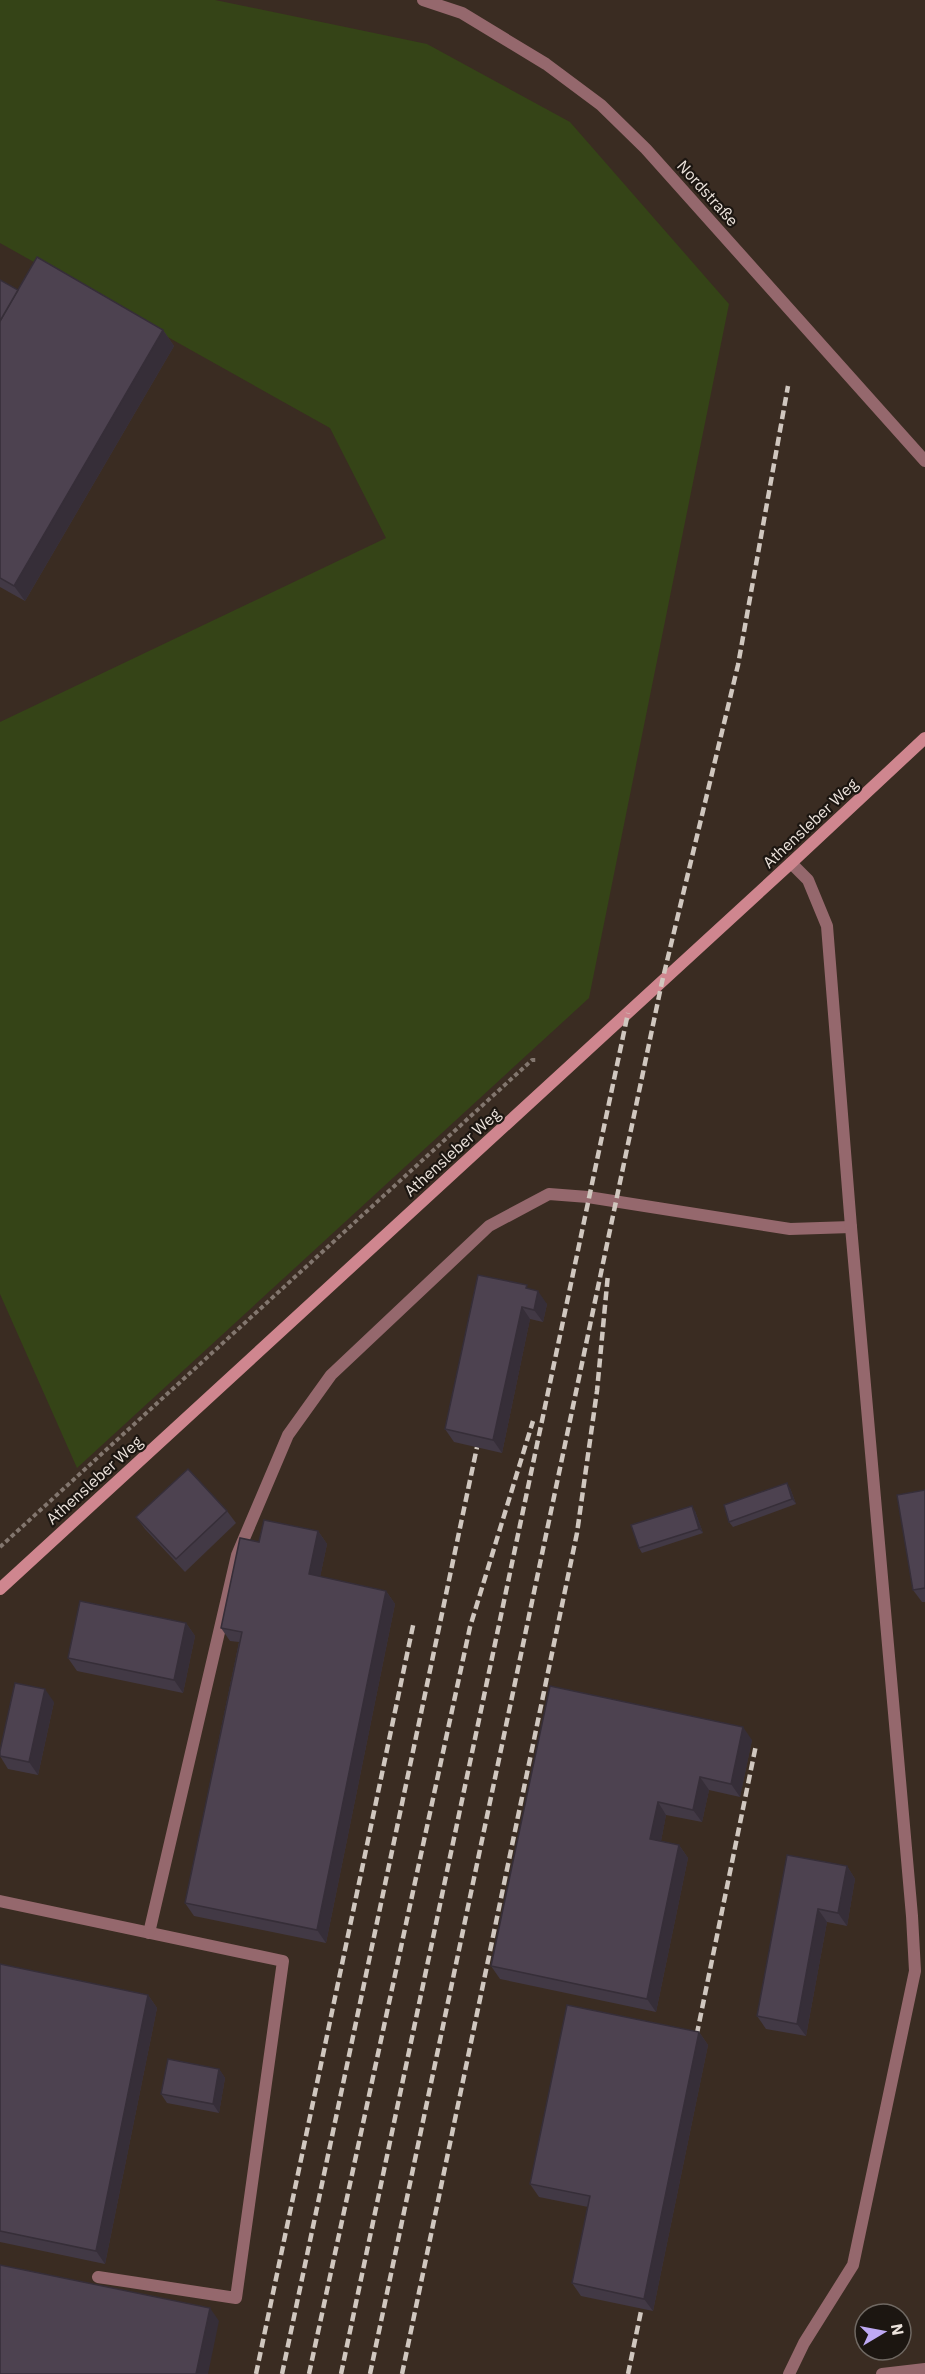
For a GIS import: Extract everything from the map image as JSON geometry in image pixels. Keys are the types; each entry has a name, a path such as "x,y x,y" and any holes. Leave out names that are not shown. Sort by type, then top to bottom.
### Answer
{"main road":[{"name":"Athensleber Weg","path":"0,1588 925,738"}],"street":[{"name":"Nordstraße","path":"423,0 462,13 519,45 608,111 646,149 925,461"},
{"path":"789,2374 804,2343 853,2265 915,1971 827,926 808,880 791,863"},
{"path":"149,1933 237,1555 288,1435 331,1376 489,1226 549,1194 588,1197 790,1228 851,1227"},
{"path":"0,1901 283,1961 236,2298 98,2277"},
{"path":"882,2374 925,2369"}],"green space":[{"path":"0,0 215,0 427,44 570,122 729,304 589,998 77,1468 0,1294 0,722 386,538 330,428 0,243"}],"building":[{"path":"37,257 163,330 14,586 0,578 0,321"},
{"path":"0,280 18,290 0,321"},
{"path":"478,1275 527,1285 526,1288 538,1291 534,1310 522,1307 493,1440 445,1429"},
{"path":"188,1469 227,1511 176,1559 136,1517"},
{"path":"787,1483 792,1499 729,1522 724,1505"},
{"path":"925,1490 925,1588 913,1590 897,1495"},
{"path":"692,1506 699,1529 639,1548 631,1525"},
{"path":"264,1520 318,1531 309,1574 386,1591 317,1930 185,1903 242,1632 221,1628 240,1538 259,1542"},
{"path":"80,1601 186,1623 174,1680 68,1658"},
{"path":"15,1683 45,1689 29,1762 0,1756"},
{"path":"550,1686 743,1727 731,1784 700,1777 693,1810 658,1802 650,1839 679,1845 647,1999 491,1966"},
{"path":"787,1855 847,1866 838,1913 818,1909 797,2024 757,2016"},
{"path":"0,1964 148,1995 96,2251 0,2231"},
{"path":"567,2005 699,2032 644,2299 572,2283 590,2196 530,2184"},
{"path":"168,2059 219,2069 213,2104 161,2094"},
{"path":"0,2265 210,2308 196,2374 0,2374"}],"railway":[{"path":"370,2374 662,982 738,665 788,386"},
{"path":"341,2374 628,1013"},
{"path":"402,2374 577,1533 597,1391 608,1274"},
{"path":"309,2374 470,1627 533,1421"},
{"path":"282,2374 477,1447"},
{"path":"256,2374 414,1621"},
{"path":"694,2048 756,1745"},
{"path":"628,2374 645,2292"}]}
